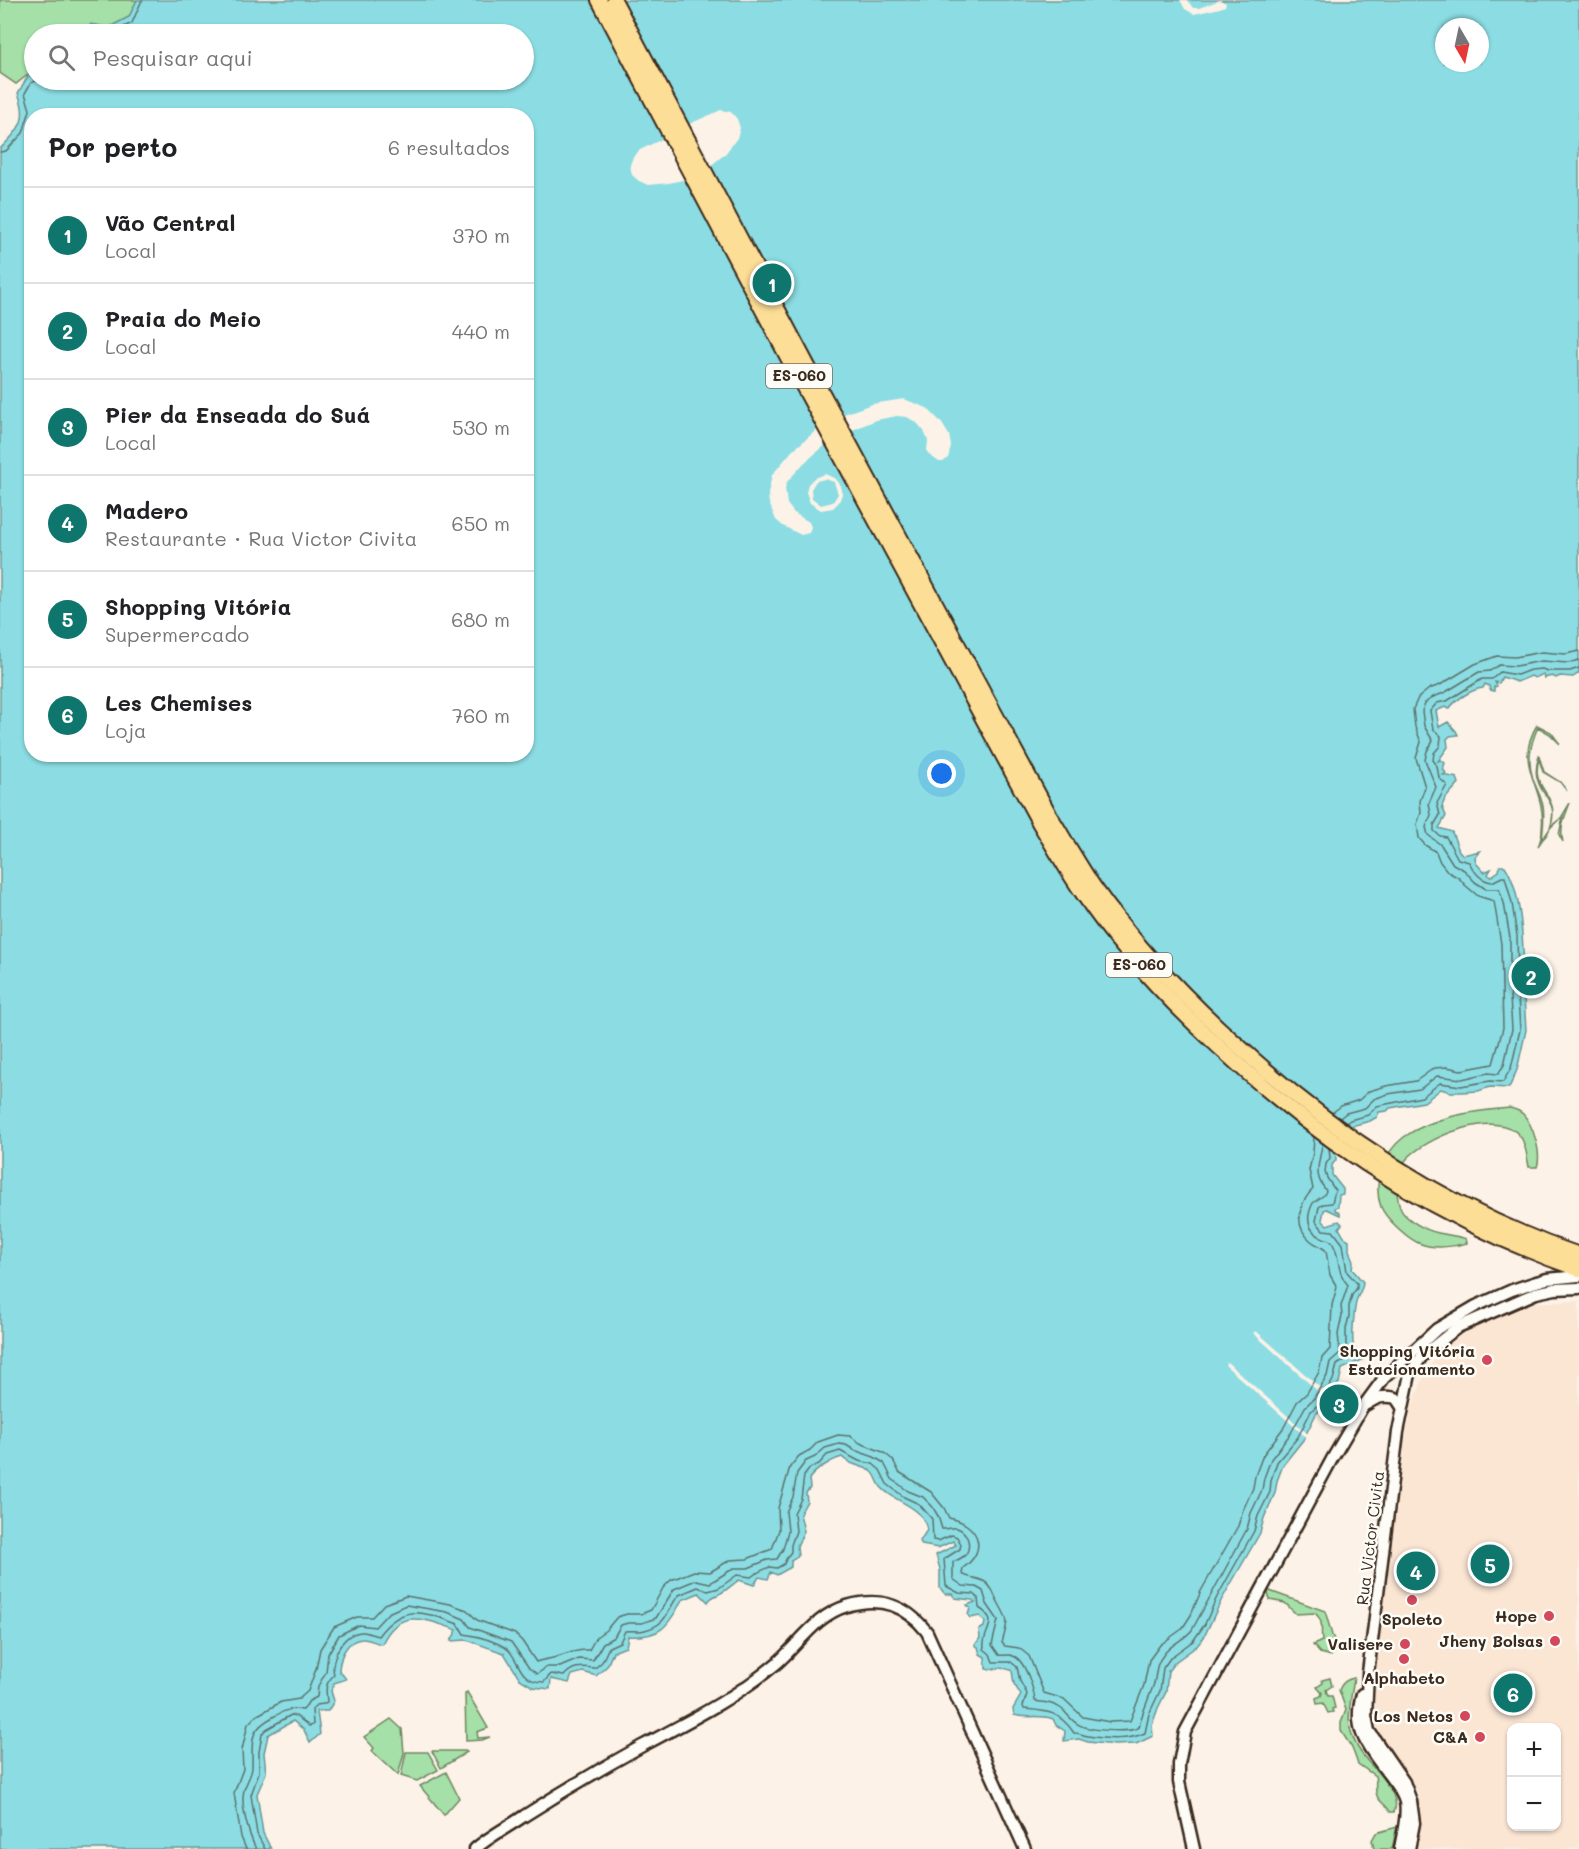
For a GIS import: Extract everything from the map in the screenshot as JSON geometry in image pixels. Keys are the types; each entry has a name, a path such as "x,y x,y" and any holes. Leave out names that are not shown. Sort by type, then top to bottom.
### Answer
{"main road":[{"name":"ES-060","path":"599,0 795,371 1031,806 1082,893 1111,931 1158,986 1208,1037 1280,1101 1347,1152 1444,1211 1495,1236 1579,1269"},
{"name":"ES-060","path":"614,0 807,365 1046,808 1107,905 1200,1011 1270,1076 1325,1120 1374,1154 1436,1192 1500,1223 1579,1255"}],"street":[{"path":"1194,1849 1179,1782 1179,1764 1185,1732 1332,1459 1362,1408 1393,1368 1444,1325 1476,1306 1512,1290 1547,1279 1579,1276"},
{"name":"Rua Victor Civita","path":"1409,1849 1413,1823 1411,1801 1404,1782 1369,1731 1365,1716 1368,1673 1402,1407 1410,1374 1422,1356 1458,1327 1536,1293 1579,1288"},
{"path":"1362,1408 1375,1398 1385,1395 1396,1398 1402,1407"},
{"path":"475,1849 611,1763 732,1698 778,1662 815,1623 836,1610 860,1602 880,1603 909,1612 927,1632 1025,1849"},
{"name":"Rua Victor Civita","path":"1368,1673 1358,1707 1358,1725 1365,1741 1405,1801 1400,1849"}],"shaded area":[{"path":"1579,1301 1579,1849 1416,1849 1421,1822 1418,1793 1378,1735 1370,1719 1379,1631 1405,1443 1411,1408 1427,1369 1443,1349 1458,1337 1500,1313 1524,1303"}],"green space":[{"path":"0,0 137,0 129,17 116,24 24,24 24,78 16,84 0,73"},
{"path":"1537,725 1551,732 1560,744 1538,727 1531,746 1531,772 1544,810 1542,840 1538,846 1542,835 1542,814 1529,765 1528,753 1530,740"},
{"path":"1537,774 1550,802 1540,787 1537,778"},
{"path":"1570,803 1562,827 1563,842 1559,835 1563,816 1561,818"},
{"path":"1510,1108 1521,1113 1530,1125 1536,1139 1537,1167 1529,1167 1520,1136 1509,1128 1495,1124 1461,1129 1427,1143 1405,1161 1400,1172 1397,1192 1399,1206 1403,1213 1422,1227 1466,1239 1467,1243 1444,1247 1426,1246 1398,1229 1381,1207 1378,1188 1386,1159 1397,1143 1416,1130 1441,1119"},
{"path":"1267,1590 1325,1611 1338,1648 1331,1656 1320,1653 1313,1645 1322,1641 1321,1623 1318,1616 1315,1613 1296,1614 1285,1603 1270,1600"},
{"path":"1330,1678 1332,1686 1326,1690 1328,1696 1332,1696 1335,1708 1332,1709 1333,1712 1328,1713 1323,1703 1317,1704 1316,1698 1322,1693 1317,1687 1323,1683 1322,1680"},
{"path":"1354,1678 1349,1709 1351,1731 1362,1754 1390,1789 1396,1805 1394,1812 1390,1812 1378,1798 1375,1776 1358,1764 1352,1748 1341,1731 1341,1723 1346,1710 1339,1690 1344,1682"},
{"path":"467,1692 488,1728 477,1732 478,1738 490,1737 466,1741 465,1694"},
{"path":"391,1719 402,1729 404,1753 398,1775 372,1751 374,1748 364,1737"},
{"path":"432,1751 466,1751 467,1752 441,1768"},
{"path":"406,1752 428,1752 438,1770 417,1781 401,1776"},
{"path":"446,1772 459,1798 444,1815 420,1786"},
{"path":"1397,1827 1392,1849 1374,1849 1372,1840 1376,1833"}],"water":[{"path":"137,0 1579,0 1579,673 1573,677 1556,678 1552,676 1544,678 1543,674 1517,682 1502,677 1499,683 1495,682 1497,686 1494,687 1494,691 1485,684 1483,688 1474,690 1459,699 1449,709 1445,707 1436,711 1439,727 1448,722 1458,735 1447,739 1448,747 1438,761 1445,763 1443,769 1446,773 1443,775 1457,778 1459,783 1445,799 1442,806 1446,816 1439,828 1452,832 1459,851 1463,855 1480,851 1475,857 1476,863 1484,872 1491,869 1488,874 1490,877 1499,871 1500,866 1505,866 1515,890 1527,988 1524,997 1526,1030 1517,1070 1509,1088 1490,1087 1478,1091 1462,1092 1441,1089 1424,1102 1390,1108 1379,1112 1377,1117 1370,1121 1351,1126 1350,1134 1335,1143 1336,1160 1332,1165 1332,1175 1343,1189 1343,1194 1339,1195 1338,1206 1335,1208 1340,1215 1327,1209 1324,1210 1322,1220 1327,1225 1339,1221 1342,1224 1339,1228 1344,1237 1349,1240 1349,1250 1353,1261 1352,1269 1363,1282 1356,1303 1353,1338 1354,1348 1364,1359 1342,1369 1339,1383 1324,1407 1316,1414 1303,1440 1283,1465 1260,1533 1221,1601 1204,1637 1168,1671 1166,1692 1152,1725 1153,1736 1136,1744 1115,1745 1079,1739 1064,1741 1065,1731 1056,1725 1053,1719 1014,1715 1013,1709 1021,1695 1014,1684 1012,1671 1001,1668 986,1669 985,1657 980,1654 975,1645 980,1638 979,1630 984,1627 985,1622 980,1616 970,1618 968,1615 970,1608 967,1605 975,1602 955,1598 952,1594 945,1594 940,1588 940,1569 936,1555 956,1545 953,1541 938,1548 922,1545 920,1541 927,1530 920,1515 887,1493 871,1471 842,1457 815,1472 809,1479 810,1488 806,1493 807,1501 800,1514 804,1531 797,1546 798,1556 791,1560 791,1567 777,1575 771,1572 768,1579 759,1577 754,1585 739,1580 708,1602 699,1593 682,1600 662,1629 648,1635 628,1636 626,1647 613,1652 607,1666 596,1676 583,1672 572,1675 569,1683 551,1679 550,1689 533,1687 520,1679 504,1653 467,1640 451,1641 457,1630 424,1620 405,1620 396,1625 382,1644 364,1639 352,1642 342,1655 339,1670 346,1679 334,1683 331,1691 334,1701 328,1711 317,1711 320,1734 310,1743 304,1730 293,1721 268,1735 264,1753 266,1773 257,1794 263,1833 271,1849 0,1849 0,149 20,124 22,111 18,93 24,83 24,90 534,90 534,24 116,24 129,17"}],"pier":[{"path":"592,0 621,0 687,125 721,110 731,112 737,119 740,128 737,138 725,154 709,167 841,415 872,404 904,399 927,408 941,422 949,435 951,446 948,458 943,462 939,462 928,454 928,441 924,431 907,417 897,416 876,420 850,431 1056,813 1098,882 1188,990 1257,1055 1352,1136 1338,1145 1339,1154 1239,1075 1153,990 828,443 804,463 787,482 785,488 787,504 794,513 809,522 811,527 809,533 801,535 776,520 768,494 772,475 792,451 819,428 687,179 648,185 632,175 630,165 633,157 640,150 664,138"},
{"path":"1180,0 1187,0 1193,8 1220,0 1226,3 1220,8 1194,14 1185,9"},
{"path":"825,474 836,479 841,486 842,494 839,502 833,508 821,510 810,503 806,492 808,484 814,478","holes":["825,479 834,482 838,494 833,502 821,505 812,498 811,489 816,481"]},
{"path":"1256,1331 1332,1398 1330,1402 1253,1333"},
{"path":"1227,1362 1309,1435 1307,1438 1225,1365"}],"place":[{"name":"Vão Central","path":"772,283"},
{"name":"Praia do Meio","path":"1531,976"},
{"name":"Shopping Vitória Estacionamento","path":"1487,1360"},
{"name":"Pier da Enseada do Suá","path":"1339,1404"},
{"name":"Shopping Vitória","path":"1490,1564"},
{"name":"Madero","path":"1416,1571"},
{"name":"Spoleto","path":"1412,1600"},
{"name":"Hope","path":"1549,1616"},
{"name":"Jheny Bolsas","path":"1555,1641"},
{"name":"Valisere","path":"1405,1644"},
{"name":"Alphabeto","path":"1404,1659"},
{"name":"Les Chemises","path":"1513,1693"},
{"name":"Los Netos","path":"1465,1716"},
{"name":"C&A","path":"1480,1737"}]}
